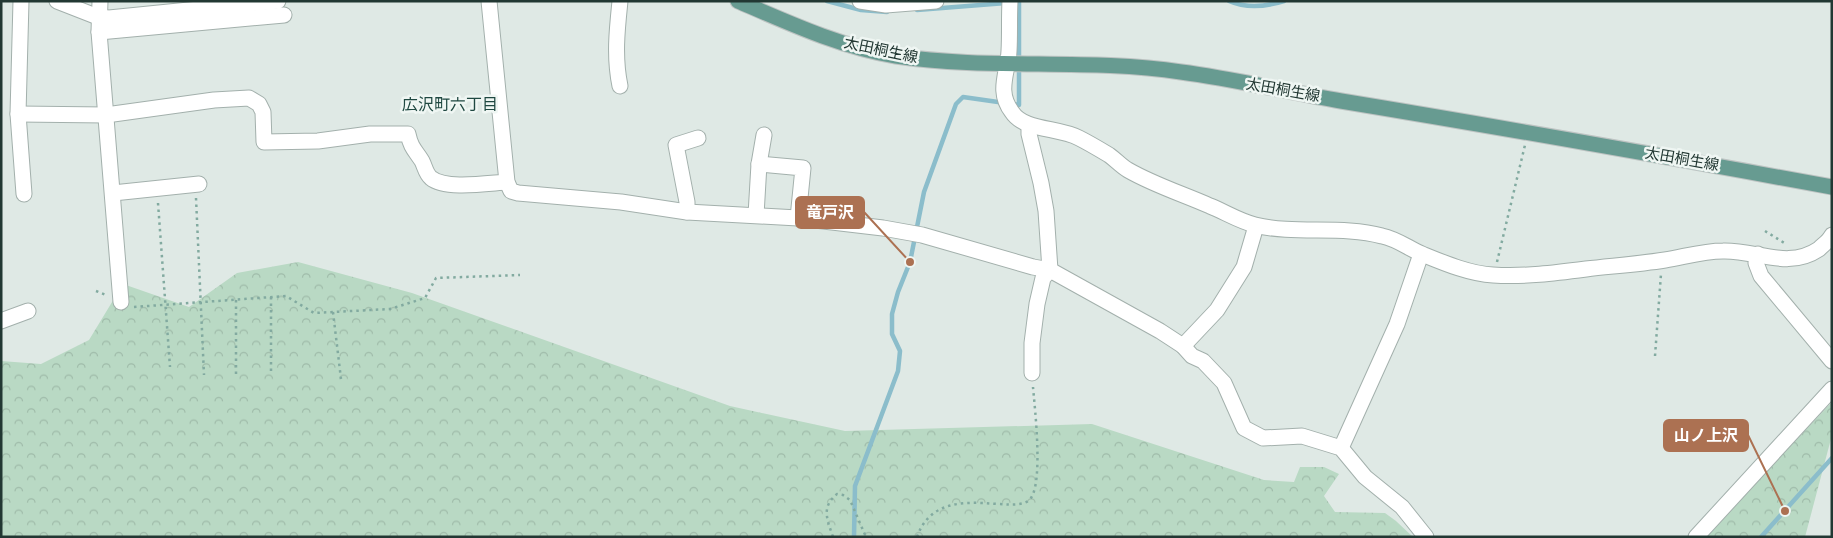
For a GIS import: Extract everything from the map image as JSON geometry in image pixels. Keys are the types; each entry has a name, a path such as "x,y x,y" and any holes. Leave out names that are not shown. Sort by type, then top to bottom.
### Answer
{"main road":[{"name":"太田桐生線","path":"738,1 833,40 897,56 945,62 1104,66 1180,71 1336,100 1600,144 1832,187"}],"street":[{"path":"21,1 18,114 24,194"},
{"path":"57,1 99,24"},
{"path":"100,1 99,24 121,302"},
{"path":"489,1 507,182 511,191 621,202 687,212 798,218 883,228 922,234 1050,270 1183,346 1192,356 1203,361 1224,383 1244,428 1263,438 1302,436 1341,448 1365,477 1402,507 1426,537"},
{"path":"620,1 616,38 616,69 620,86"},
{"path":"860,1 886,5 936,1"},
{"path":"1010,4 1009,54 1003,88 1012,114 1028,126 1062,131 1078,137 1109,155 1137,175 1213,207 1242,222 1256,226 1274,229 1358,232 1380,235 1398,241 1421,254 1480,274 1493,275 1536,275 1722,251 1758,254 1782,259 1797,259 1816,251 1829,241 1832,234"},
{"path":"99,24 109,18 281,8"},
{"path":"18,114 106,115 214,100 249,98 259,104 263,112 264,142 318,141 370,134 408,134 411,147 419,157 427,173 436,182 467,185 507,182"},
{"path":"1028,126 1046,211 1050,270 1043,278 1037,304 1032,342 1032,373"},
{"path":"756,215 759,164 764,135"},
{"path":"687,212 687,202 676,145 698,138"},
{"path":"759,164 803,168 798,218"},
{"path":"113,194 197,190"},
{"path":"1183,346 1216,310 1244,267 1256,226"},
{"path":"1341,448 1397,324 1421,254"},
{"path":"1758,254 1756,262 1761,276 1832,361"},
{"path":"1,321 28,311"},
{"path":"1696,537 1832,390"}],"path":[{"path":"1493,275 1525,145"},
{"path":"197,190 204,375"},
{"path":"158,203 170,367"},
{"path":"1655,356 1662,260"},
{"path":"96,291 134,307 286,296 314,313 398,307 425,298 436,278 520,275"},
{"path":"270,297 271,375"},
{"path":"236,299 236,374"},
{"path":"334,312 341,379"},
{"path":"917,537 926,520 950,504 982,502 1017,504 1028,502 1036,482 1037,447 1032,373"},
{"path":"833,537 826,512 829,501 837,494 843,494 850,500 866,537"}],"green space":[{"path":"298,262 412,293 730,406 845,431 1092,424 1264,480 1294,482 1300,467 1324,467 1339,474 1324,496 1335,512 1385,513 1413,537 1,537 1,361 41,364 89,340 123,284 189,307 237,273"},
{"path":"1832,402 1832,435 1805,537 1704,537"}],"waterway":[{"path":"827,1 861,10 887,12"},
{"path":"1012,104 1019,105 1019,1"},
{"path":"1229,1 1236,4 1256,6 1284,1"},
{"path":"917,10 1006,3"},
{"path":"854,537 855,486 898,371 900,351 892,334 892,314 898,292 910,262 924,192 956,104 963,97 1005,103"},
{"path":"1761,537 1832,458"}],"place":[{"name":"竜戸沢","path":"910,262"},
{"name":"山ノ上沢","path":"1785,511"}],"district":[{"name":"広沢町六丁目","path":"450,104"}]}
